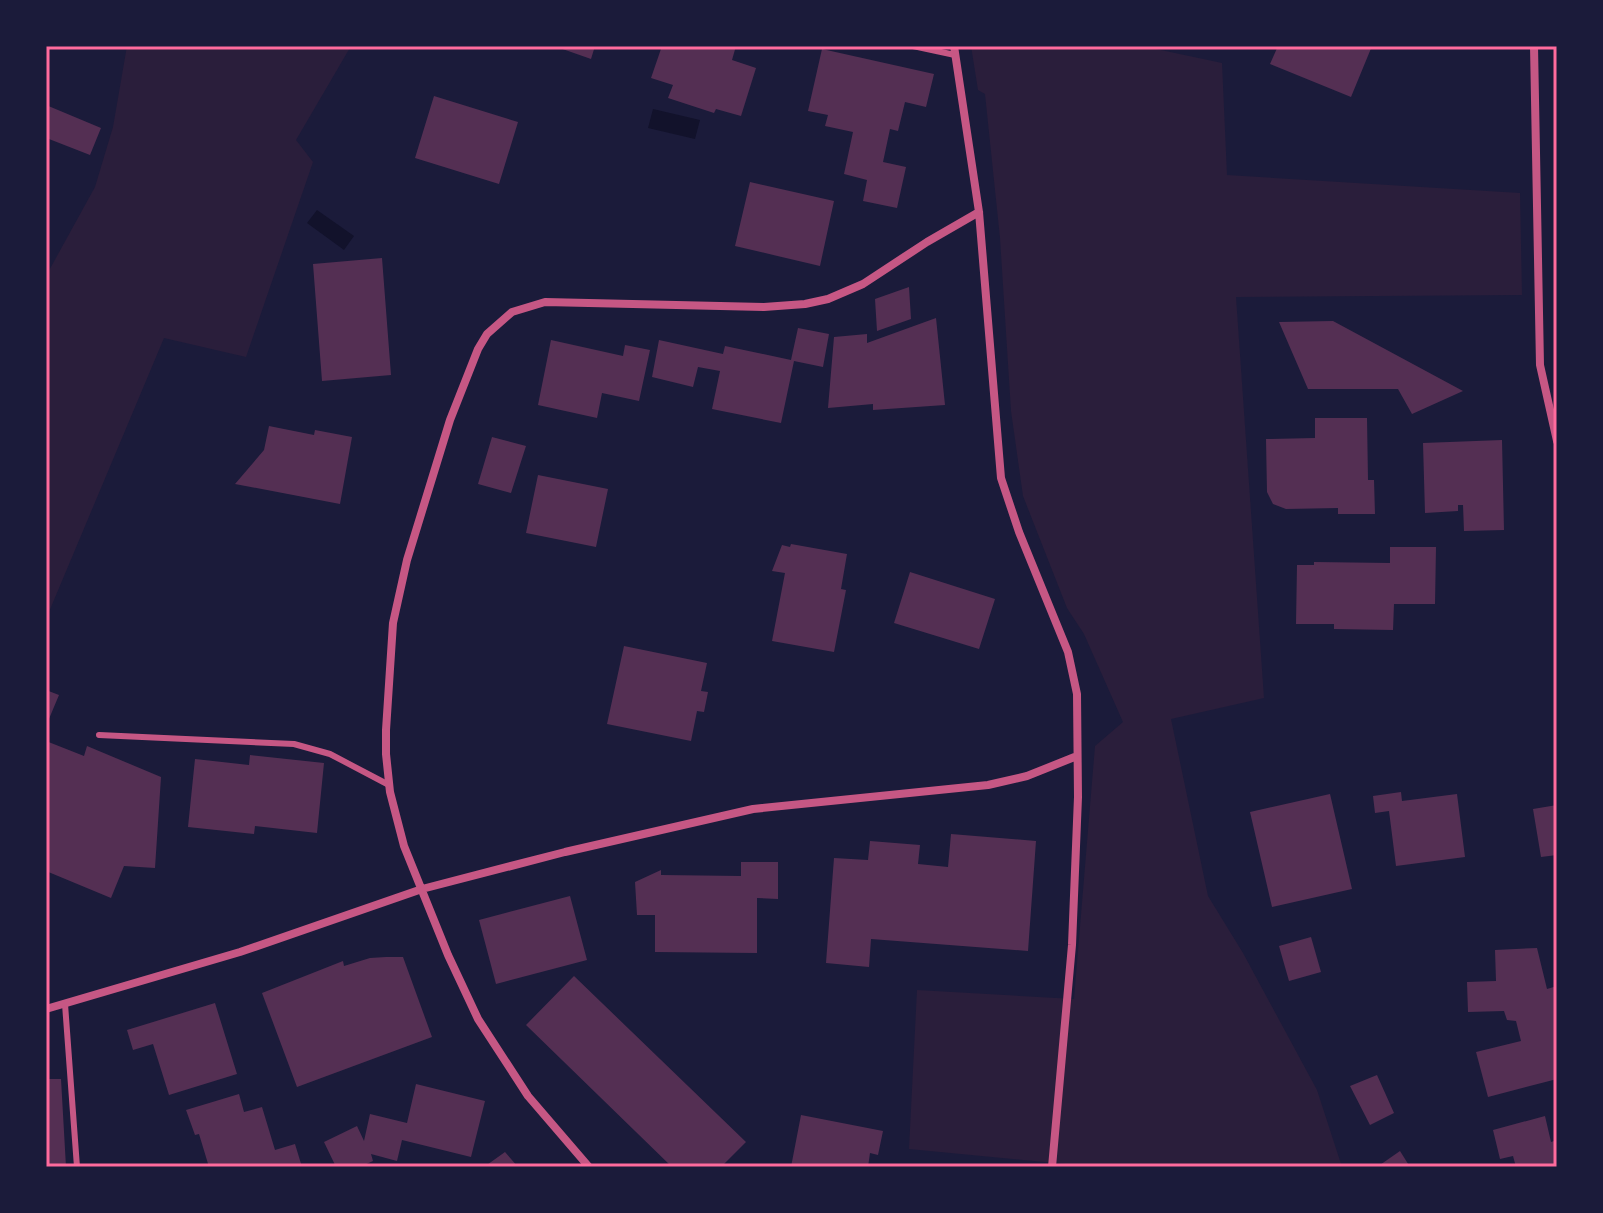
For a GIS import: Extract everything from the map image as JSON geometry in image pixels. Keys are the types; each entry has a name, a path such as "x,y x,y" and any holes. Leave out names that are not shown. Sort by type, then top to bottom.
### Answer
{"street":[{"path":"1534,46 1540,365 1557,441"},
{"path":"955,50 979,212 1001,478 1072,666 1077,694 1078,797 1072,945 1052,1167"},
{"path":"589,1167 528,1096 478,1019 448,955 404,846 389,785 386,730 393,623 407,560 450,420 478,349 498,322 512,312 562,301 764,307 828,299 863,284 979,212"},
{"path":"46,1009 240,952 422,889 711,817 782,805 988,785 1027,776 1077,756"}],"lane":[{"path":"913,46 955,50"},
{"path":"99,735 294,744 330,754 389,785"},
{"path":"65,1004 77,1167"}],"shaded area":[{"path":"127,46 351,46 296,140 313,162 246,357 164,338 46,619 46,276 95,187 113,127"},
{"path":"971,46 1142,46 1222,63 1227,175 1520,193 1522,295 1236,297 1264,698 1171,719 1208,896 1243,953 1317,1090 1342,1167 1065,1167 1065,1164 909,1149 917,990 1074,999 1095,746 1123,722 1084,634 1067,608 1023,496 1011,411 1000,238 985,94 978,90"},
{"path":"653,109 700,120 695,139 648,128"},
{"path":"317,210 354,236 344,250 307,223"}],"building":[{"path":"554,46 595,46 591,59"},
{"path":"662,46 736,46 732,60 756,68 741,116 716,109 714,113 668,98 673,85 651,78"},
{"path":"1278,46 1372,46 1351,97 1270,64"},
{"path":"822,49 934,74 926,107 905,102 898,131 890,129 883,162 906,167 897,208 863,201 867,180 844,174 853,132 825,126 828,115 808,111"},
{"path":"434,96 518,122 499,184 415,158"},
{"path":"46,105 101,128 90,155 49,139 46,146"},
{"path":"750,182 834,201 820,266 735,246"},
{"path":"382,258 391,375 322,381 313,264"},
{"path":"909,287 911,319 877,331 875,299"},
{"path":"936,318 945,405 873,410 873,404 828,408 834,337 867,334 867,343"},
{"path":"1333,321 1463,391 1412,414 1398,389 1308,389 1279,322"},
{"path":"798,328 829,334 823,367 794,361 781,423 712,409 720,371 698,367 693,387 652,377 659,340 723,354 725,346 791,360"},
{"path":"551,340 623,356 625,345 650,350 639,401 602,393 597,418 538,405"},
{"path":"1315,418 1367,418 1368,480 1374,480 1375,514 1338,514 1338,508 1286,509 1273,504 1267,492 1266,439 1315,438"},
{"path":"269,426 314,435 315,430 352,437 340,504 235,484 264,450"},
{"path":"492,437 526,446 511,493 478,484"},
{"path":"1502,440 1504,530 1464,531 1463,505 1458,505 1458,511 1425,513 1423,443"},
{"path":"538,475 608,489 596,547 526,533"},
{"path":"791,544 847,554 841,589 846,590 834,652 772,641 785,573 772,571 782,545 790,547"},
{"path":"1390,547 1436,547 1435,604 1394,604 1393,630 1334,629 1334,624 1296,624 1297,565 1314,565 1314,562 1390,563"},
{"path":"910,572 995,599 979,649 894,623"},
{"path":"624,646 707,663 701,691 708,692 704,712 697,711 691,741 607,724"},
{"path":"46,690 59,695 46,726"},
{"path":"46,741 84,756 87,746 161,777 155,868 124,866 111,898 46,871"},
{"path":"250,755 324,763 317,833 255,826 254,834 188,827 195,759 249,765"},
{"path":"1401,792 1402,801 1457,794 1465,857 1396,866 1389,811 1375,813 1373,796"},
{"path":"1330,794 1352,889 1272,907 1250,812"},
{"path":"1557,805 1557,855 1541,857 1533,809"},
{"path":"951,834 1036,841 1028,951 871,939 869,967 826,963 834,858 868,860 870,841 920,845 918,864 948,867"},
{"path":"741,862 778,862 778,899 757,898 757,953 655,952 655,915 637,915 635,882 661,870 661,875 741,876"},
{"path":"570,896 587,960 496,984 479,920"},
{"path":"1311,937 1321,972 1289,981 1279,946"},
{"path":"1537,948 1547,989 1557,986 1557,1079 1488,1097 1476,1052 1521,1041 1516,1021 1507,1020 1504,1011 1468,1012 1467,982 1496,981 1495,950"},
{"path":"403,957 432,1037 297,1087 262,993 343,961 344,966 370,958"},
{"path":"574,976 746,1142 721,1167 672,1167 526,1025"},
{"path":"215,1003 237,1074 169,1095 153,1044 133,1050 127,1030"},
{"path":"46,1068 49,1079 61,1079 66,1167 46,1167"},
{"path":"1377,1075 1394,1113 1370,1125 1350,1086"},
{"path":"416,1084 485,1101 471,1157 402,1140 397,1161 371,1154 373,1161 360,1167 336,1167 324,1142 357,1126 364,1141 370,1114 407,1123"},
{"path":"239,1094 244,1112 262,1107 275,1150 295,1144 302,1167 209,1167 199,1134 195,1135 186,1110"},
{"path":"801,1115 883,1131 878,1155 870,1153 868,1167 791,1167"},
{"path":"1545,1116 1551,1142 1557,1140 1557,1167 1516,1167 1513,1156 1500,1159 1493,1130"},
{"path":"1400,1151 1410,1167 1377,1167"},
{"path":"505,1152 518,1167 484,1167"}]}
